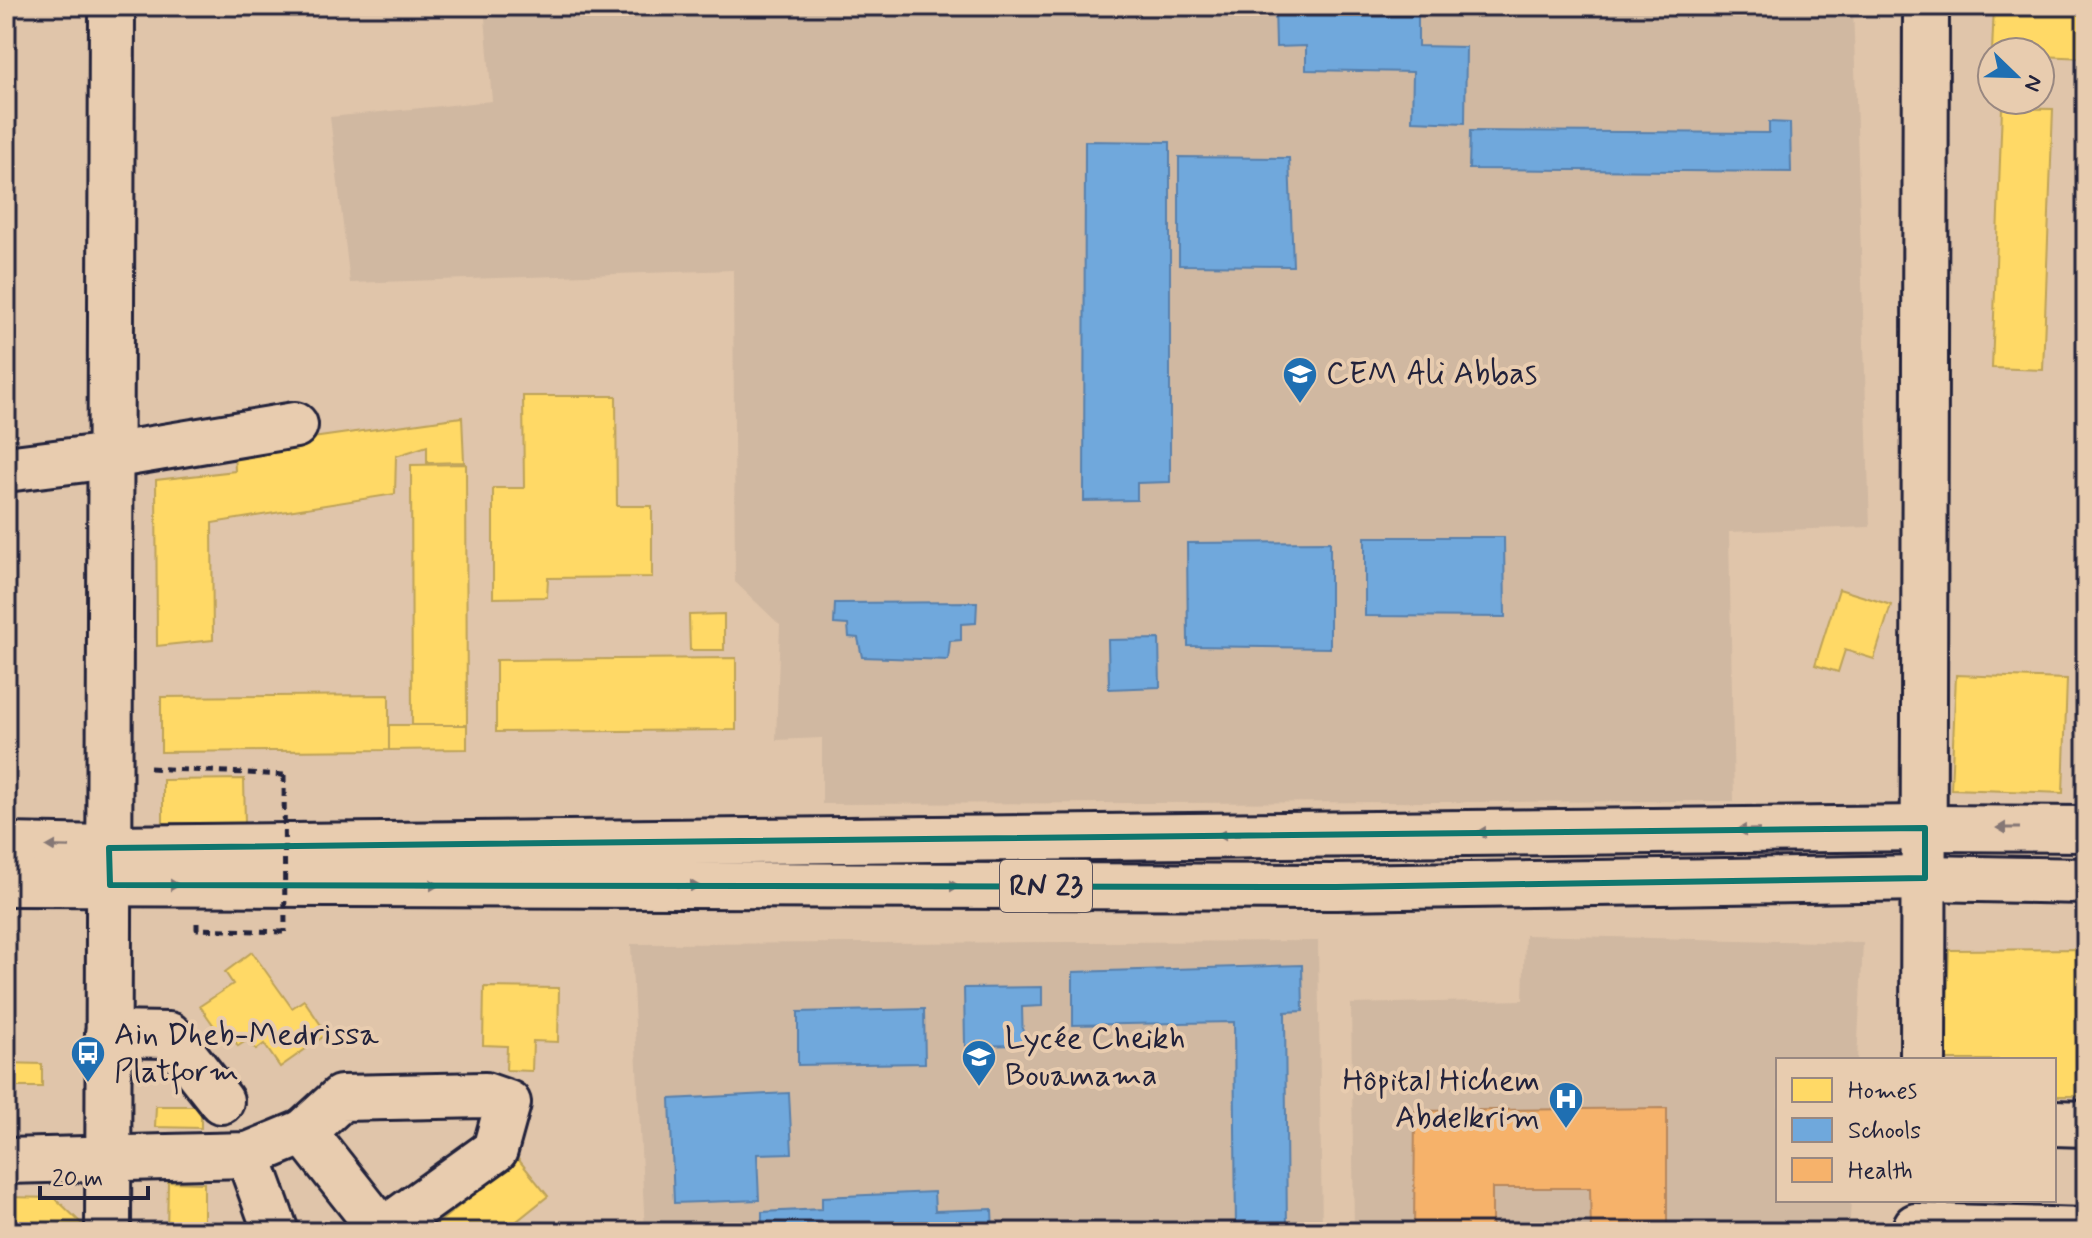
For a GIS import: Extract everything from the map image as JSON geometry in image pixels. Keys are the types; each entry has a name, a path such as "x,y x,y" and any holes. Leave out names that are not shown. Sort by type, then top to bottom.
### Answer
{"main road":[{"path":"108,1232 112,766 112,6"},
{"path":"1923,1058 1926,6"},
{"path":"6,469 110,456 295,425"},
{"name":"RN 23","path":"6,883 110,866 1925,828 2086,829"},
{"name":"RN 23","path":"6,846 110,866 1336,887 1925,878 2086,881"},
{"path":"108,1034 169,1035 221,1101"},
{"path":"6,1161 248,1155 304,1132 341,1098 485,1095 508,1103 495,1150 382,1232 304,1132"},
{"path":"2056,1123 2086,1124"},
{"path":"248,1155 276,1232"},
{"path":"1917,1219 2086,1231"}],"path":[{"path":"112,766 284,775 285,932 197,929"}],"highlighted area":[{"path":"1925,828 1925,878 1336,887 110,885 109,848"}],"shaded area":[{"name":"CEM Ali Abbas","path":"484,6 1853,6 1870,527 1729,532 1734,801 822,804 822,738 776,740 780,625 735,582 733,270 350,283 330,117 492,101"},
{"name":"Hôpital Hichem Abdelkrim","path":"1525,935 1863,943 1857,1058 1776,1058 1776,1202 1851,1202 1849,1232 1354,1232 1351,1004 1523,1000"},
{"name":"Lycée Cheikh Bouamama","path":"1318,941 1322,1232 645,1232 631,944"}],"building: Homes":[{"path":"1994,6 2086,6 2086,58 2056,57 2056,36 1993,36"},
{"path":"2002,116 2053,116 2043,370 1992,368"},
{"path":"523,396 616,396 617,506 652,506 652,577 548,578 547,597 493,598 493,488 524,488"},
{"path":"462,417 464,462 427,463 427,446 396,456 395,494 212,523 213,640 157,646 156,480 235,471 234,449"},
{"path":"466,464 467,725 412,725 411,465"},
{"path":"1839,589 1891,605 1874,659 1845,650 1838,672 1815,665"},
{"path":"724,614 724,650 690,650 689,615"},
{"path":"736,658 736,730 496,732 496,660"},
{"path":"1956,675 2067,679 2063,793 1951,789"},
{"path":"389,695 389,750 161,752 161,697"},
{"path":"389,725 467,725 467,749 389,750"},
{"path":"244,779 245,823 163,823 163,780"},
{"path":"2086,949 2086,1096 2056,1096 2056,1058 1945,1058 1949,950"},
{"path":"252,952 292,1008 304,1000 327,1034 280,1067 264,1044 256,1050 249,1039 238,1046 229,1031 221,1036 200,1006 233,984 225,972"},
{"path":"484,987 559,988 558,1042 533,1041 532,1071 506,1070 507,1046 483,1045"},
{"path":"6,1063 42,1064 42,1087 6,1087"},
{"path":"156,1106 201,1106 201,1128 155,1127"},
{"path":"518,1159 548,1196 517,1221 525,1232 427,1232"},
{"path":"168,1182 204,1183 204,1232 167,1232"},
{"path":"6,1197 55,1198 82,1224 82,1232 6,1232"}],"building: Schools":[{"path":"1275,6 1298,6 1299,15 1418,16 1418,46 1466,47 1465,123 1412,121 1413,72 1306,70 1306,46 1276,47"},
{"path":"1769,122 1790,123 1791,172 1469,169 1470,131 1769,133"},
{"path":"1085,141 1170,142 1170,482 1137,483 1137,500 1084,501"},
{"path":"1179,157 1289,158 1293,266 1179,265"},
{"path":"1365,537 1504,537 1505,617 1365,616"},
{"path":"1330,542 1330,648 1188,646 1187,543"},
{"path":"977,602 976,623 961,624 961,640 950,641 948,660 862,657 858,638 849,637 848,625 834,624 835,603"},
{"path":"1159,639 1160,687 1109,689 1108,640"},
{"path":"1302,965 1303,1011 1285,1012 1287,1232 1236,1232 1234,1022 1073,1025 1073,972"},
{"path":"1042,987 1042,1006 1022,1007 1023,1045 965,1046 964,988"},
{"path":"924,1009 925,1063 798,1065 798,1012"},
{"path":"789,1093 792,1153 757,1154 759,1200 674,1203 670,1099"},
{"path":"934,1192 935,1211 992,1209 993,1232 762,1232 762,1212 822,1209 822,1197"}],"building: Health":[{"path":"1667,1108 1667,1232 1591,1232 1590,1188 1492,1188 1492,1232 1414,1232 1415,1111"}],"place":[{"name":"CEM Ali Abbas","path":"1300,405"},
{"name":"Ain Dheb-Medrissa Platform","path":"88,1084"},
{"name":"Lycée Cheikh Bouamama","path":"979,1088"},
{"name":"Hôpital Hichem Abdelkrim","path":"1566,1130"}]}
